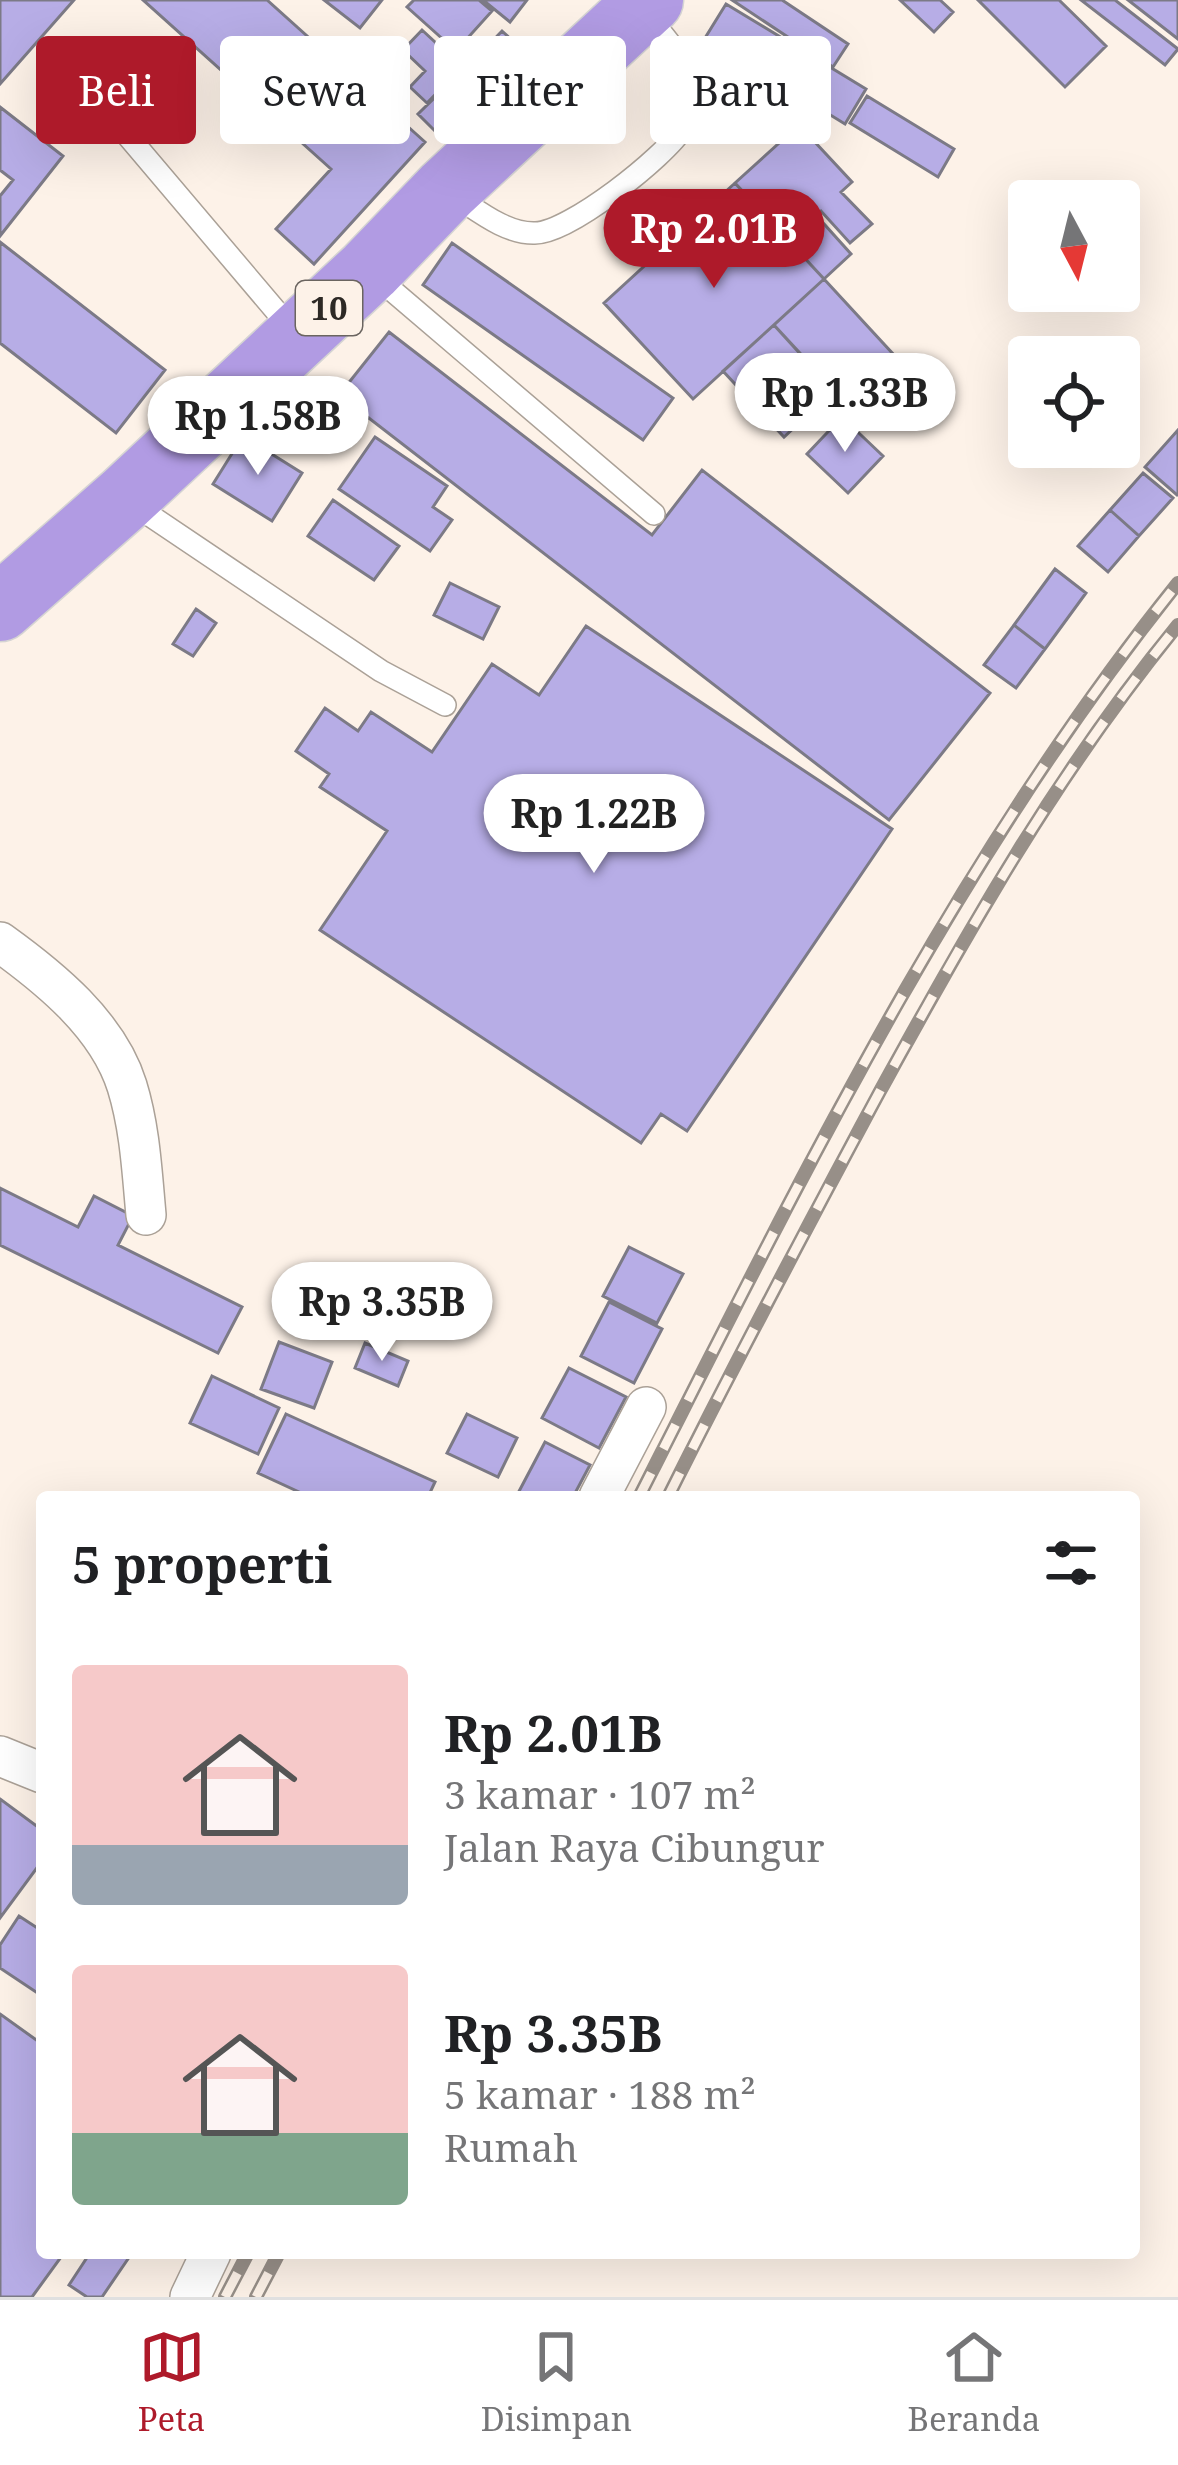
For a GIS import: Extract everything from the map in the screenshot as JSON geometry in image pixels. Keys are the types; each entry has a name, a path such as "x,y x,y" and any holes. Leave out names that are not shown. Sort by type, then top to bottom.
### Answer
{"highway":[{"name":"10","path":"0,608 369,270 446,190 645,4"}],"street":[{"path":"0,942 77,1007 110,1050 127,1084 139,1136 146,1215"},
{"path":"602,1491 646,1407"},
{"path":"0,1756 36,1771"},
{"path":"190,2297 208,2259"}],"lane":[{"path":"446,190 500,224 533,234 564,227 632,177 683,128 690,99 687,74 676,50 645,4"},
{"path":"135,144 298,336"},
{"path":"369,270 654,514"},
{"path":"125,498 381,671 445,705"}],"building":[{"path":"0,0 74,0 42,36 36,36 36,43 0,84"},
{"path":"143,0 267,0 307,36 220,36 220,69 196,48 196,36 183,36"},
{"path":"324,0 382,0 360,28"},
{"path":"414,0 479,0 492,11 470,36 439,36 407,7"},
{"path":"483,0 527,0 510,22"},
{"path":"732,0 782,0 848,44 833,67 831,36 786,36"},
{"path":"900,0 940,0 953,12 934,32"},
{"path":"978,0 1059,0 1106,46 1065,87"},
{"path":"1081,0 1115,0 1178,49 1165,65"},
{"path":"1128,0 1178,0 1178,39"},
{"path":"726,4 779,36 706,36"},
{"path":"422,30 434,41 434,96 427,103 410,87 425,71 410,57 410,43"},
{"path":"831,68 866,89 845,124 831,115"},
{"path":"867,96 954,149 938,177 850,123"},
{"path":"434,98 434,130 418,114"},
{"path":"0,107 36,135 36,144 48,144 63,156 0,236 0,196 13,180 0,170"},
{"path":"410,129 425,142 314,264 276,229 331,169 303,144 410,144"},
{"path":"778,144 817,144 852,182 841,192 872,224 850,243 821,211 788,240 735,183"},
{"path":"735,183 824,279 693,399 604,303"},
{"path":"816,215 851,254 824,279 788,240"},
{"path":"0,242 165,370 116,433 0,343"},
{"path":"452,243 673,398 643,440 423,285"},
{"path":"824,279 894,355 843,401 774,325"},
{"path":"774,325 834,390 784,437 723,371"},
{"path":"389,332 652,535 702,470 990,693 889,820 339,395"},
{"path":"293,375 323,400 290,441 260,416"},
{"path":"842,417 883,456 848,493 807,454"},
{"path":"1178,430 1178,494 1177,495 1145,467"},
{"path":"243,436 302,473 272,521 213,484"},
{"path":"375,437 447,486 433,507 452,520 430,551 339,489"},
{"path":"1143,473 1173,498 1139,536 1110,510"},
{"path":"333,500 399,546 374,580 308,536"},
{"path":"1110,510 1139,536 1108,572 1078,546"},
{"path":"1055,569 1086,593 1045,649 1014,625"},
{"path":"450,583 499,607 483,639 434,615"},
{"path":"196,609 216,623 193,656 173,644"},
{"path":"1014,625 1045,649 1016,688 984,665"},
{"path":"586,626 892,829 687,1131 661,1114 641,1143 320,930 387,831 320,787 329,774 296,751 325,708 358,731 371,712 432,752 492,664 539,695"},
{"path":"0,1188 78,1227 94,1196 133,1216 118,1245 242,1307 218,1353 0,1245"},
{"path":"629,1247 683,1274 657,1323 603,1296"},
{"path":"609,1302 662,1329 634,1383 581,1356"},
{"path":"279,1342 332,1362 314,1408 261,1389"},
{"path":"365,1343 408,1361 398,1386 355,1368"},
{"path":"569,1368 626,1397 599,1448 542,1418"},
{"path":"212,1376 279,1408 258,1454 190,1423"},
{"path":"286,1414 435,1482 431,1491 297,1491 258,1473"},
{"path":"467,1414 517,1438 498,1477 447,1453"},
{"path":"545,1442 590,1465 576,1491 519,1491"},
{"path":"0,1799 36,1826 36,1869 0,1918"},
{"path":"19,1916 36,1927 36,1992 0,1968 0,1945"},
{"path":"0,2014 36,2040 36,2259 60,2259 32,2297 0,2297"},
{"path":"86,2259 128,2259 102,2297 87,2297 69,2285"}],"railway":[{"path":"642,1491 821,1142 952,910 1098,689 1178,583"},
{"path":"671,1491 852,1143 982,911 1094,736 1178,625"},
{"path":"225,2297 245,2259"},
{"path":"256,2297 276,2259"}]}
